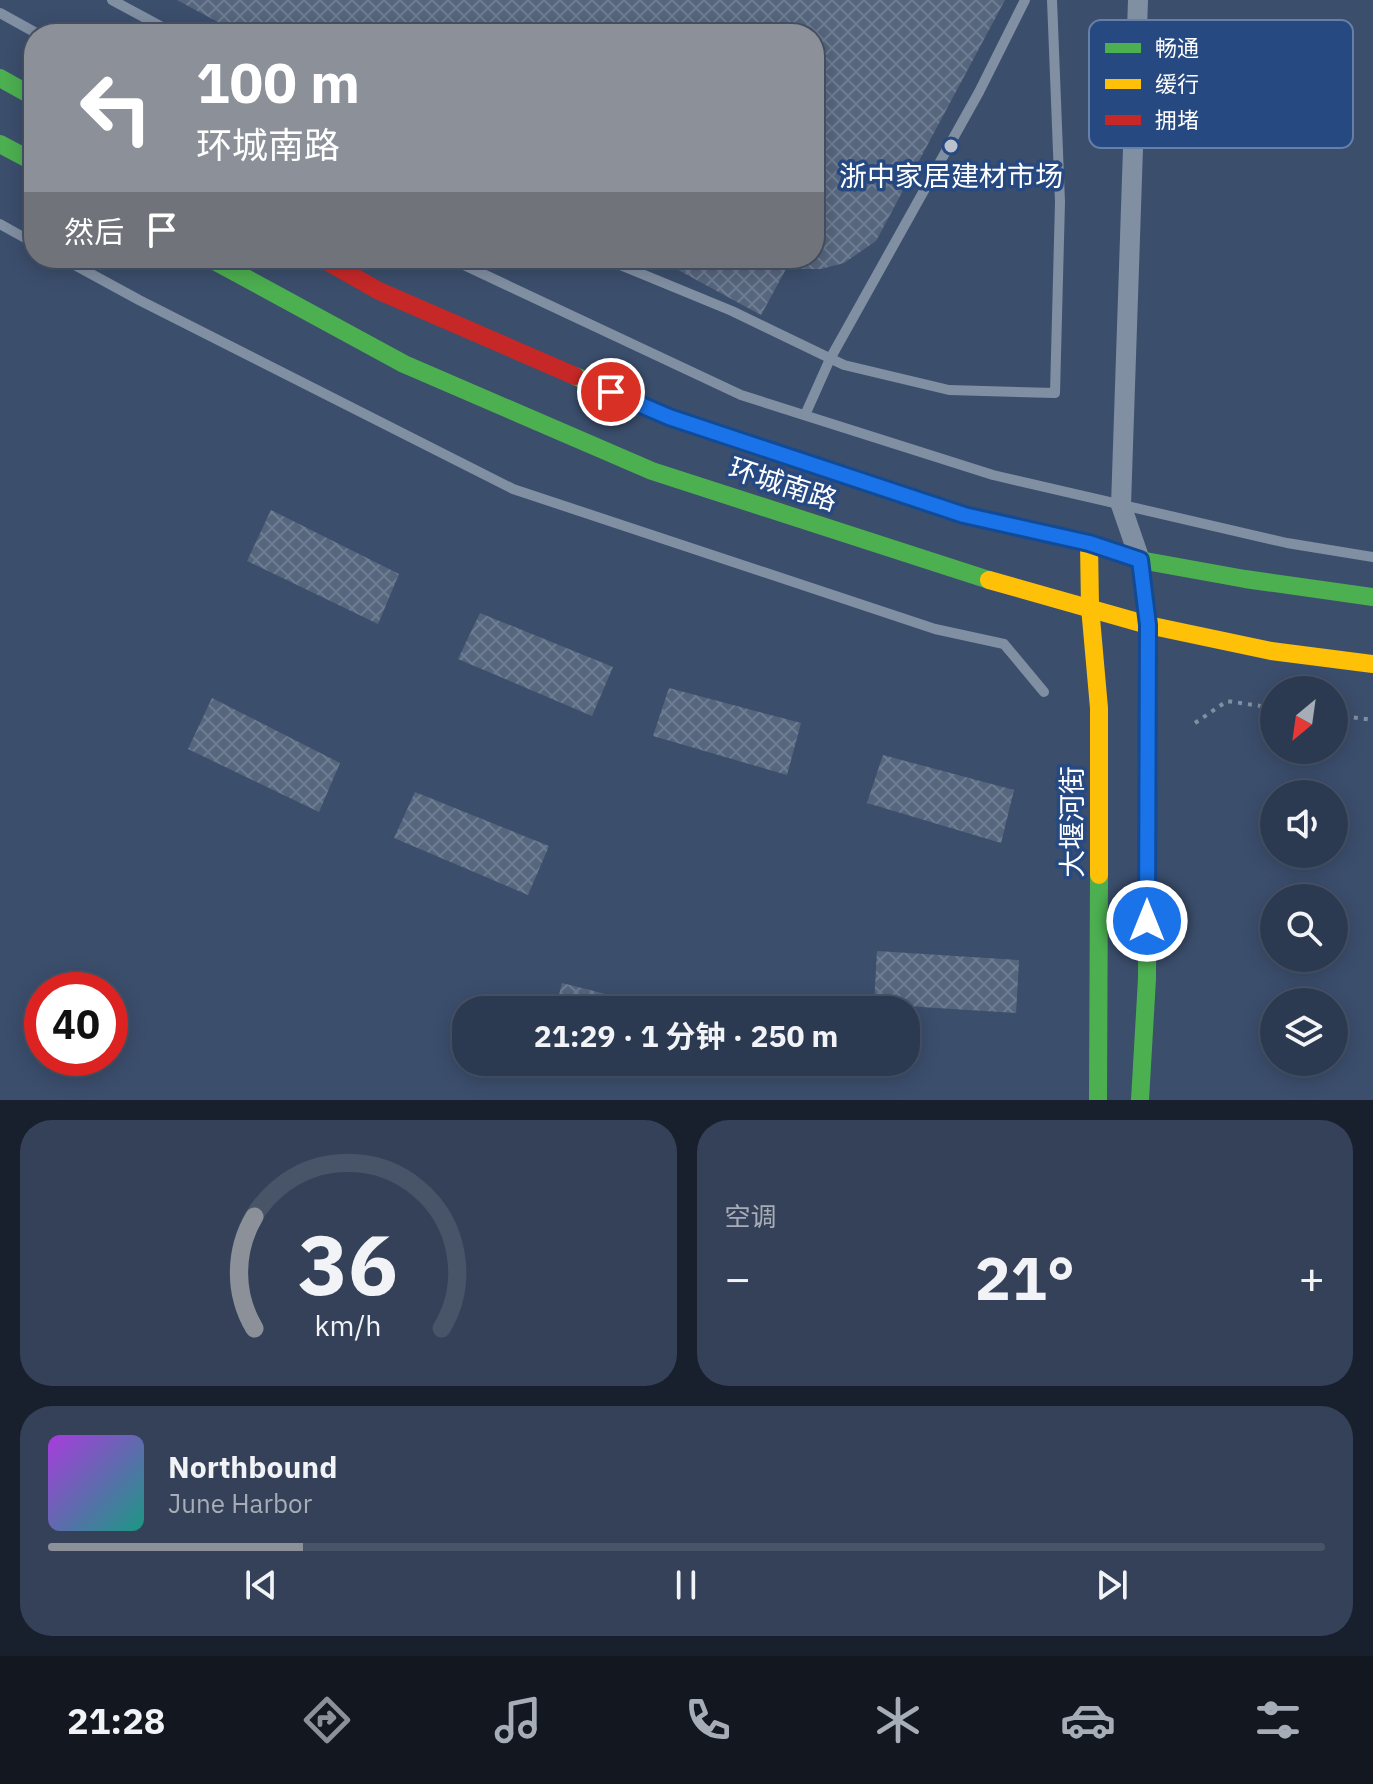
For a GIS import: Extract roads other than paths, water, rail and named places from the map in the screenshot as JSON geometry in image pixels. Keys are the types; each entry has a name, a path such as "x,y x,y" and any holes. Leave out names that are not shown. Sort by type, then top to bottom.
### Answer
{"main road":[{"path":"0,78 24,91"},
{"path":"0,144 24,157"},
{"name":"环城南路","path":"227,268 404,364 652,471 1012,588 1148,625 1271,651 1373,664"},
{"name":"环城南路","path":"339,268 379,291 669,417 964,515 1089,543 1140,560 1373,597"},
{"name":"大堰河街","path":"1089,543 1090,607 1099,708 1098,1100"},
{"path":"1140,560 1148,625 1147,979 1140,1100"}],"street":[{"path":"1137,20 1138,0"},
{"path":"1133,148 1121,505 1140,560"}],"lane":[{"path":"112,0 156,24"},
{"path":"805,415 830,359 979,92 1025,0"},
{"path":"627,268 732,311 844,365 949,390 1055,393 1060,202 1052,0"},
{"path":"0,13 24,26"},
{"path":"0,224 24,237"},
{"path":"80,268 513,489 935,629 1004,644 1044,692"},
{"path":"470,268 741,395 993,475 1287,543 1373,557"}],"place":[{"name":"浙中家居建材市场","path":"951,146"}]}
